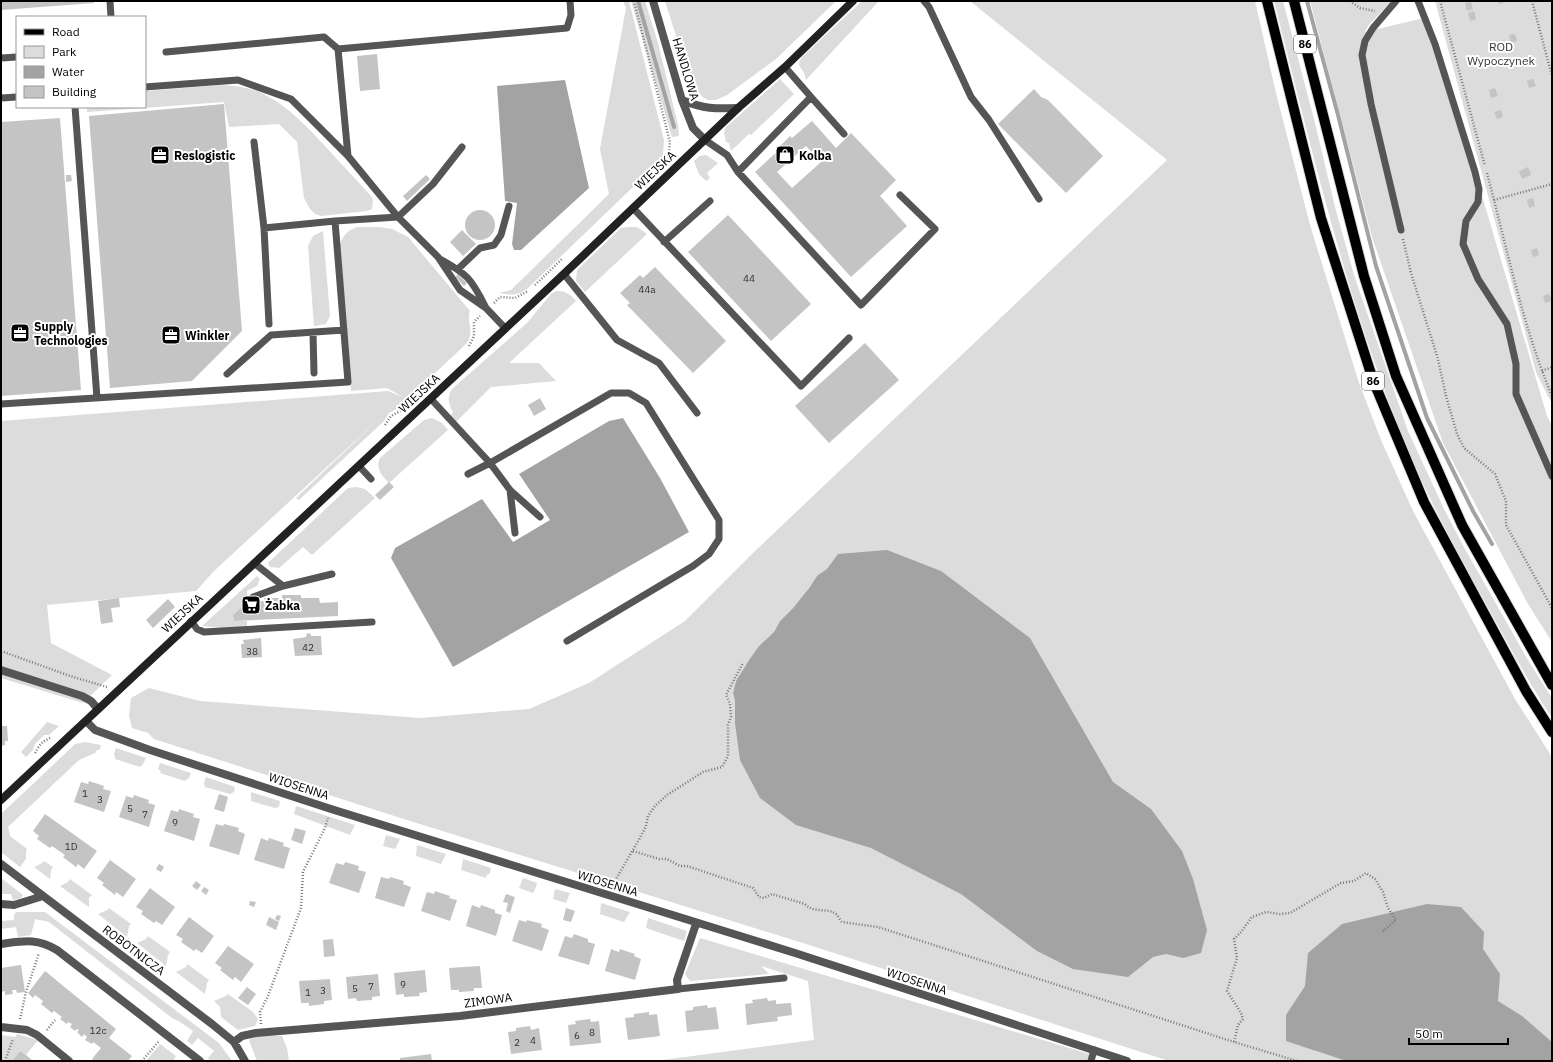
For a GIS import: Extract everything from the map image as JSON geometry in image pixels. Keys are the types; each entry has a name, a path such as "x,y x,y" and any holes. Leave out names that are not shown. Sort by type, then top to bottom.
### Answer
{"main road":[{"name":"86","path":"1267,1 1321,218 1373,380 1424,502 1526,692 1552,732"},
{"name":"86","path":"1294,1 1364,276 1396,376 1462,525 1552,685"}],"street":[{"name":"HANDLOWA","path":"653,1 682,100 694,128 704,140"},
{"name":"WIEJSKA","path":"1,800 431,399 738,108 785,67 853,1"},
{"path":"682,100 697,106 712,109 738,108"},
{"path":"1,670 82,696 91,701 98,709"},
{"name":"WIOSENNA","path":"86,721 94,730 331,809 696,924 795,953 1127,1061"},
{"name":"ROBOTNICZA","path":"1,864 234,1042 245,1061"},
{"path":"1,904 14,905 43,896"},
{"path":"678,989 677,980 696,924"},
{"path":"1,944 32,941 43,943 57,950 200,1061"},
{"name":"ZIMOWA","path":"234,1042 242,1036 261,1032 460,1016 678,989"},
{"path":"1,1027 18,1028 37,1035 69,1061"}],"lane":[{"path":"110,1 111,16"},
{"path":"338,50 567,28 571,15 570,1"},
{"path":"924,1 929,7 971,96 989,120 1039,199"},
{"path":"1396,1 1385,13 1365,41 1362,55 1371,104 1401,230"},
{"path":"1418,1 1435,44 1479,189 1478,202 1466,221 1463,244 1478,279 1507,324 1516,364 1516,394 1552,476"},
{"path":"166,52 324,37 338,50 348,156"},
{"path":"1,58 16,57"},
{"path":"785,67 844,134"},
{"path":"146,87 238,80 291,99 348,156 398,217 438,257 460,290 486,308 505,328"},
{"path":"1,98 16,97"},
{"path":"738,172 811,97"},
{"path":"75,108 96,398"},
{"path":"704,140 727,155 738,172 861,305 935,229 900,195"},
{"path":"254,142 264,228 269,324"},
{"path":"264,228 398,217 433,184 462,147"},
{"path":"664,242 710,200"},
{"path":"458,269 480,248 494,245 501,235 509,206"},
{"path":"632,208 801,386 849,338"},
{"path":"1,404 348,382 335,221"},
{"path":"438,257 458,269 475,286 486,308"},
{"path":"564,274 617,340 658,363 697,413"},
{"path":"227,374 271,336 344,330"},
{"path":"313,333 314,373"},
{"path":"468,474 490,463 611,393 629,393 646,404 719,520 719,539 709,554 693,566 567,641"},
{"path":"431,399 490,463 510,490 540,517"},
{"path":"359,466 371,479"},
{"path":"510,490 515,533"},
{"path":"254,563 284,586"},
{"path":"253,597 284,586 332,574"},
{"path":"191,622 204,632 372,622"},
{"path":"678,989 784,978"},
{"path":"1091,1061 1094,1050"}],"path":[{"path":"634,1 670,145 666,160 660,166"},
{"path":"1350,1 1360,8 1385,13"},
{"path":"1440,1 1494,200 1515,284 1542,371 1552,396"},
{"path":"1532,1 1552,76"},
{"path":"1494,200 1552,184"},
{"path":"1401,230 1410,273 1438,359 1446,396 1457,434 1464,448 1495,474 1506,501 1506,525 1552,608"},
{"path":"497,300 501,297 515,298 524,294 565,256"},
{"path":"1542,371 1552,368"},
{"path":"1,651 70,676 107,687"},
{"path":"608,896 615,880 646,826 648,816 655,806 667,796 703,772 722,767 728,756 728,726 731,717 730,704 726,695 743,662"},
{"path":"261,1032 260,1012 268,996 301,908 303,872 325,828 331,809"},
{"path":"632,851 659,859 667,859 680,866 687,866 753,888 759,897 764,898 772,894 805,904 809,908 820,911 829,911 835,914 842,922 878,927 1297,1061"},
{"path":"1234,1042 1238,1025 1243,1019 1241,1013 1227,991 1237,958 1234,939 1252,917 1266,912 1280,914 1290,912 1341,883 1354,881 1366,873 1375,879 1383,892 1388,908 1396,920 1382,932"},
{"path":"5,1061 18,1028 26,992 43,943"},
{"path":"35,951 43,954"},
{"path":"153,1036 165,1046"},
{"path":"142,1061 159,1041"}],"green space":[{"path":"623,1 629,1 664,140 663,155 659,162 527,289 520,293 514,294 499,293 511,290 609,194 600,149 626,8"},
{"path":"631,1 645,1 658,43 678,125 679,136 672,137"},
{"path":"665,1 836,1 776,59 727,95 716,100 708,100 702,97 688,74"},
{"path":"862,1 879,1 806,80 799,64 802,57"},
{"path":"970,1 1255,1 1276,93 1310,225 1359,383 1381,440 1413,511 1515,699 1552,757 1552,1061 1315,1051 1346,1061 1169,1061 803,943 407,820 154,739 148,733 132,728 129,715 131,698 149,688 200,701 420,718 529,709 589,683 685,621 754,552 1167,160","holes":["794,607 735,701 733,693 736,681 749,660 759,646 774,632 780,621"]},
{"path":"1274,1 1283,1 1335,207 1354,275 1408,431 1445,511 1465,549 1528,660 1552,698 1552,718 1517,660 1451,539 1419,476 1401,433 1381,381 1363,327 1330,220"},
{"path":"1310,1 1391,1 1368,26 1365,32 1428,17 1440,53 1547,416 1552,426 1552,642 1528,604 1443,443 1372,237"},
{"name":"ROD Wypoczynek","path":"1435,1 1552,1 1552,404 1536,372"},
{"path":"780,79 794,94 751,135 749,134 731,151 729,143 726,142 724,132 726,127"},
{"path":"223,85 251,89 262,93 291,112 312,132 371,196 373,200 372,209 367,211 321,216 315,214 310,209 304,198 297,142 279,124 229,127 224,102 146,108 146,91"},
{"path":"87,108 142,108 87,112"},
{"path":"706,155 718,163 707,173 710,178 706,181 699,174 694,161 700,156"},
{"path":"357,227 379,227 392,229 408,237 470,311 470,334 467,343 398,408 389,413 383,422 299,500 296,498 379,419 213,572 196,591 47,605 51,643 112,675 83,703 1,678 1,421 388,391 403,397 387,388 351,391 340,245 346,234"},
{"path":"637,227 647,234 585,292 576,281 577,270 621,228"},
{"path":"323,231 330,316 326,324 314,326 308,246 313,236"},
{"path":"556,291 568,293 576,301 509,363 539,363 556,381 491,387 456,422 451,415 453,412 449,400 449,395 452,389 527,323 551,294"},
{"path":"432,418 442,423 448,430 389,483 382,475 379,468 378,465 380,458 424,420"},
{"path":"356,487 365,489 375,498 312,555 303,547 279,568 270,567 268,563 348,488"},
{"path":"257,576 260,579 257,586 247,591 247,602 233,615 234,621 247,621 247,626 225,628 202,626"},
{"path":"47,722 59,726 49,735 44,735 35,744 33,750 26,757 21,752"},
{"path":"85,742 101,745 100,749 95,753 79,760 8,827 10,836 27,849 26,859 20,867 1,852 1,814 75,744"},
{"path":"116,748 146,758 140,767 115,759 114,754"},
{"path":"160,763 191,773 189,778 185,781 160,773 161,771 158,769"},
{"path":"206,777 235,787 234,792 230,794 205,787 204,783"},
{"path":"251,792 280,801 279,807 275,808 251,801"},
{"path":"296,806 355,825 350,835 294,814"},
{"path":"386,835 400,839 395,849 383,846"},
{"path":"417,845 446,854 441,864 416,856"},
{"path":"463,859 491,868 490,873 486,878 461,870"},
{"path":"44,861 53,867 51,870 50,879 34,867"},
{"path":"1,878 23,895 20,899 13,900 11,894 1,894"},
{"path":"523,878 537,883 533,893 519,888"},
{"path":"70,879 92,895 89,898 89,907 60,886 68,882"},
{"path":"555,889 570,893 566,903 553,899"},
{"path":"601,903 630,912 624,922 600,914"},
{"path":"109,908 131,924 129,926 127,937 98,914"},
{"path":"16,912 45,912 219,1043 232,1061 211,1061 208,1058 214,1051 198,1038 192,1045 187,1041 193,1031 172,1018 49,922 35,919 31,935 18,937 16,927 1,929 1,921 14,920 14,915"},
{"path":"648,918 687,931 684,941 646,928"},
{"path":"148,936 170,952 166,966 137,943 146,939"},
{"path":"700,938 1093,1055 1092,1061 655,1061 814,1040 808,981 761,966 769,974 690,981 685,974"},
{"path":"187,964 209,980 205,994 176,972 186,967"},
{"path":"228,994 253,1012 258,1019 255,1026 238,1030 221,1017 220,1007 214,1001"},
{"path":"17,1034 38,1040 26,1055 20,1051 12,1061 1,1061 1,1035 15,1037"},
{"path":"282,1036 287,1048 289,1061 257,1061 249,1040 252,1037"},
{"path":"160,1044 176,1056 173,1061 146,1061"}],"water":[{"path":"565,80 589,188 521,250 514,250 512,244 517,203 505,201 497,86"},
{"path":"623,418 660,478 689,532 453,667 391,558 395,548 482,499 513,542 550,520 519,474 609,421"},
{"path":"887,550 941,571 1030,638 1113,782 1151,809 1182,851 1193,879 1207,930 1201,953 1183,958 1166,954 1153,957 1128,977 1073,969 1037,951 961,894 871,848 796,825 760,798 740,760 733,693 736,681 759,646 774,632 780,621 794,607 817,576 827,569 838,554"},
{"path":"1427,904 1461,907 1484,932 1483,949 1500,974 1498,1001 1522,1016 1552,1042 1552,1061 1346,1061 1286,1041 1286,1015 1305,986 1308,953 1342,924"}],"building":[{"path":"1,1 94,1 94,3 1,10"},
{"path":"1498,1 1505,1 1506,2 1499,4"},
{"path":"1471,2 1473,9 1467,11 1465,3"},
{"path":"1474,11 1476,19 1470,21 1468,13"},
{"path":"1515,34 1517,41 1511,43 1509,35"},
{"path":"377,54 380,89 360,91 357,56"},
{"path":"1533,79 1536,86 1529,88 1527,80"},
{"path":"1495,88 1498,96 1491,98 1489,90"},
{"path":"1034,89 1041,97 1048,100 1103,156 1066,193 998,124"},
{"path":"224,104 242,331 192,381 110,388 89,116"},
{"path":"1501,110 1503,117 1497,119 1494,112"},
{"path":"60,118 81,390 1,396 1,122"},
{"path":"812,121 836,148 851,133 896,180 880,196 907,226 851,277 755,172 781,148 780,146 790,136 792,138","holes":["806,146 821,162 792,188 777,172"]},
{"path":"1528,167 1531,175 1522,179 1519,171"},
{"path":"66,175 71,175 72,181 66,182"},
{"path":"426,175 430,179 407,201 403,196"},
{"path":"1533,198 1535,206 1529,208 1527,200"},
{"path":"480,210 490,215 495,225 490,235 480,240 470,235 465,225 470,215"},
{"path":"728,215 811,304 771,341 688,252"},
{"path":"462,230 476,244 463,256 450,242"},
{"path":"1537,248 1539,255 1533,257 1531,250"},
{"path":"655,267 726,341 693,373 627,305 630,303 620,293 640,275 643,278"},
{"path":"458,274 467,283 464,286 455,277"},
{"path":"1549,294 1552,301 1545,303 1543,296"},
{"path":"865,343 899,380 829,443 795,406"},
{"path":"540,398 546,409 534,416 528,405"},
{"path":"389,482 394,487 380,500 375,495"},
{"path":"282,595 301,595 301,598 319,598 320,603 338,602 338,616 234,621 233,615 247,602 264,601 264,598 282,598"},
{"path":"119,598 120,607 111,608 113,622 101,624 98,601"},
{"path":"168,599 175,607 153,628 146,620"},
{"path":"307,633 311,634 311,636 321,636 322,655 295,656 293,639 306,637"},
{"path":"261,638 262,657 242,658 241,644 244,644 243,640"},
{"path":"1,726 7,726 8,741 5,741 5,745 1,746"},
{"path":"89,781 104,786 103,789 111,791 104,812 74,802 81,782 88,784"},
{"path":"219,794 228,797 224,812 214,809"},
{"path":"134,795 149,800 148,803 155,805 149,827 119,817 126,796 133,798"},
{"path":"179,809 194,814 193,817 200,819 194,841 164,831 171,810 178,812"},
{"path":"45,814 97,851 84,869 78,864 76,867 63,857 65,855 52,846 50,848 37,839 39,836 33,831"},
{"path":"216,824 223,826 224,824 239,828 238,831 245,834 239,855 209,846"},
{"path":"295,828 306,831 302,844 291,840"},
{"path":"261,838 268,841 269,838 284,843 283,846 290,848 284,869 254,860"},
{"path":"110,860 136,879 123,897 116,892 115,895 102,885 104,883 97,878"},
{"path":"345,862 359,866 358,870 366,872 359,893 329,883 336,863 344,865"},
{"path":"159,864 164,867 161,872 156,869"},
{"path":"381,877 389,879 390,877 404,881 403,884 411,887 404,907 375,898"},
{"path":"196,881 201,885 197,890 192,886"},
{"path":"204,887 209,890 206,895 201,891"},
{"path":"150,888 175,907 162,925 156,921 154,923 141,914 143,911 136,907"},
{"path":"435,891 457,900 450,921 421,911 427,892 434,894"},
{"path":"506,894 515,897 510,913 506,911 508,903 503,902"},
{"path":"250,901 256,902 254,907 249,905"},
{"path":"472,905 480,908 481,905 495,910 495,913 502,915 496,936 466,926"},
{"path":"566,908 575,911 571,922 563,920"},
{"path":"277,915 281,916 279,921 275,919"},
{"path":"189,917 214,936 202,953 196,949 194,951 181,942 183,939 176,935"},
{"path":"269,917 279,922 276,930 266,925"},
{"path":"519,920 526,922 527,920 542,924 541,927 549,930 542,951 512,941"},
{"path":"574,934 588,939 588,942 595,944 589,965 558,956 565,936 572,938"},
{"path":"333,939 335,956 324,957 323,940"},
{"path":"228,946 254,964 241,982 235,977 233,980 220,970 222,968 215,963"},
{"path":"611,949 619,952 620,949 635,954 634,956 641,959 635,980 605,971"},
{"path":"21,965 25,992 17,993 16,990 12,990 13,994 5,995 5,991 1,992 1,968"},
{"path":"480,966 482,988 474,988 474,991 459,992 459,990 451,990 449,968"},
{"path":"425,970 427,992 419,993 420,996 404,997 404,994 396,995 394,973"},
{"path":"45,971 116,1029 109,1038 132,1056 128,1061 94,1061 92,1059 101,1048 93,1042 92,1044 85,1040 87,1037 84,1034 82,1037 77,1032 79,1030 77,1029 75,1031 70,1027 72,1024 68,1022 67,1024 60,1019 62,1017 54,1011 52,1013 41,1004 43,1001 35,995 33,998 28,993"},
{"path":"378,974 380,996 372,997 372,1000 357,1001 356,998 348,999 346,977"},
{"path":"330,979 332,1000 324,1001 324,1004 309,1006 309,1003 301,1003 299,981"},
{"path":"247,987 256,994 248,1005 238,998"},
{"path":"767,998 768,1001 776,1000 776,1004 791,1003 792,1015 777,1017 778,1021 747,1025 745,1004 753,1003 752,1000"},
{"path":"707,1005 708,1008 716,1007 719,1029 687,1032 685,1011 693,1010 693,1007"},
{"path":"649,1012 649,1015 657,1014 660,1036 628,1040 625,1018 634,1017 634,1014"},
{"path":"590,1019 591,1022 599,1021 601,1043 570,1046 568,1025 576,1024 575,1021"},
{"path":"530,1026 531,1030 539,1028 542,1050 511,1054 508,1032 516,1031 516,1028"},
{"path":"20,1051 26,1055 33,1061 12,1061"},
{"path":"431,1054 432,1061 400,1061 400,1058"}],"waterway":[{"path":"638,1 674,127"},
{"path":"1307,1 1338,115 1376,266 1427,418 1473,511 1492,544"}],"place":[{"name":"Reslogistic","path":"160,155"},
{"name":"Kolba","path":"785,155"},
{"name":"Supply Technologies","path":"20,333"},
{"name":"Winkler","path":"171,335"},
{"name":"Żabka","path":"251,605"}]}
